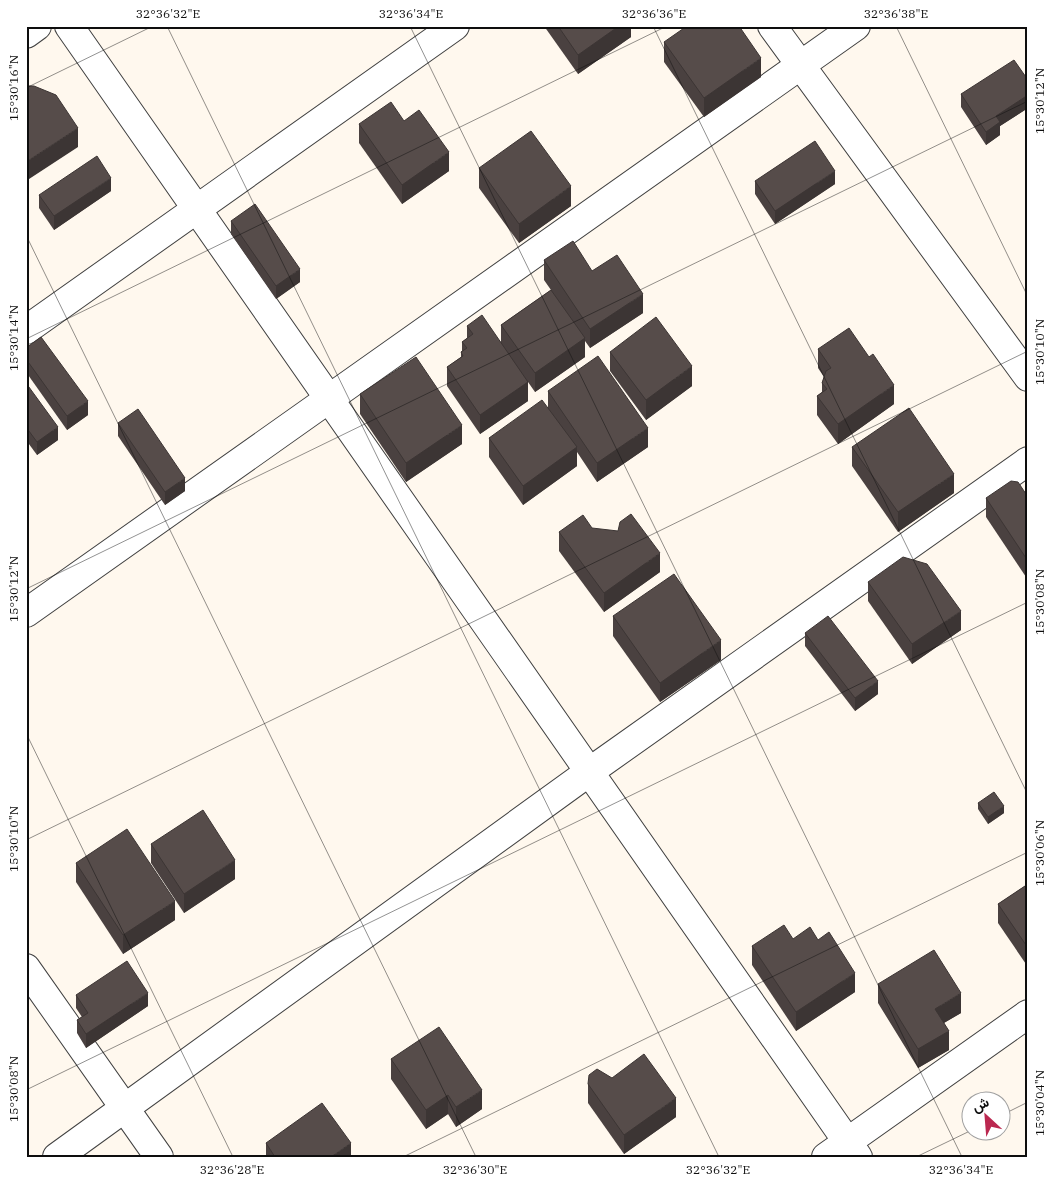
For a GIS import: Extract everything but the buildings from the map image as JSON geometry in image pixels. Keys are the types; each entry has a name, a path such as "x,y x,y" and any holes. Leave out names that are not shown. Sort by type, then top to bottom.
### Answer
{"street":[{"path":"26,34 36,26"},
{"path":"69,26 590,772 844,1152 1028,1014"},
{"path":"26,330 455,26"},
{"path":"772,26 1028,377"},
{"path":"26,614 856,26"},
{"path":"57,1157 590,772 1028,461"},
{"path":"26,968 159,1157"}]}
